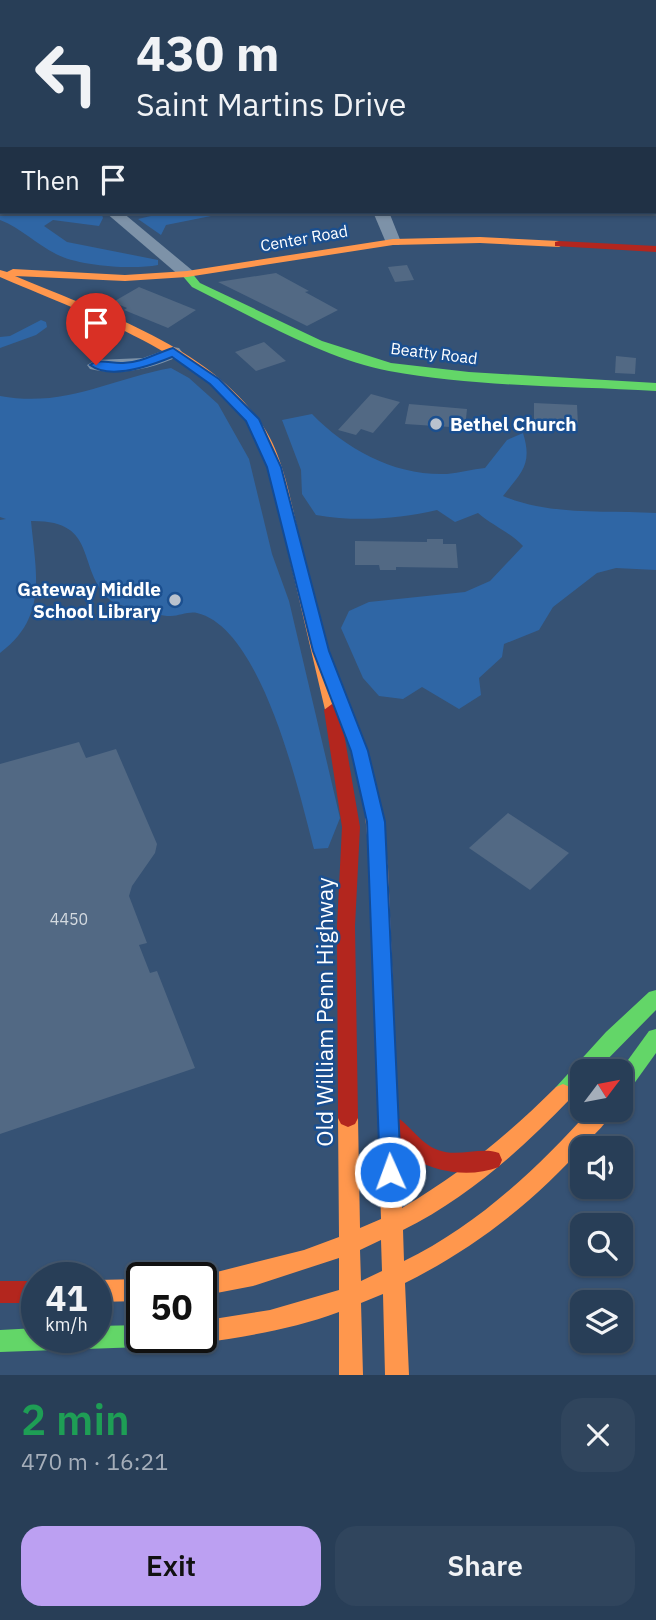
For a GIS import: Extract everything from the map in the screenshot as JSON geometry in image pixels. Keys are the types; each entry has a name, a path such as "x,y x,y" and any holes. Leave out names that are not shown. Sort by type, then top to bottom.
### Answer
{"main road":[{"name":"Center Road","path":"0,272 125,278 187,274 393,242 480,240 656,249"},
{"name":"Old William Penn Highway","path":"0,272 173,352 199,369 236,401 252,419 274,467 321,651 345,777 351,827 346,926 351,1375"},
{"name":"Beatty Road","path":"187,274 196,285 290,332 356,358 389,367 455,375 656,387"},
{"name":"Old William Penn Highway","path":"321,651 359,751 376,822 397,1375"},
{"path":"217,1283 242,1279 348,1246 429,1206 496,1159 528,1130 614,1037 656,998"},
{"path":"634,1068 656,1037"},
{"path":"389,1122 405,1142 430,1160 463,1166 496,1159"},
{"path":"217,1329 279,1319 350,1297 394,1278 466,1238 528,1192 594,1122"},
{"path":"0,1292 21,1292"},
{"path":"0,1340 126,1336"}],"street":[{"path":"115,214 187,274"},
{"path":"382,214 393,242"},
{"path":"96,365 141,365 173,352"}],"shaded area":[{"path":"0,214 102,214 103,218 99,226 53,220 44,226 67,242 158,260 158,265 106,266 66,258 0,220"},
{"path":"159,214 221,214 166,225 161,235 138,219"},
{"path":"41,320 46,322 47,327 36,335 0,348 0,337 10,336"},
{"path":"171,368 189,378 218,404 249,459 272,554 289,601 340,818 328,848 314,849 288,753 259,679 241,648 220,625 197,613 158,615 110,600 99,587 77,537 68,528 53,523 31,521 36,577 32,609 26,625 0,653 0,520 6,519 0,517 0,396 24,399 67,395"},
{"path":"312,414 341,439 373,458 409,471 428,473 447,474 485,468 507,440 523,433 527,453 524,468 503,496 540,507 656,513 656,570 616,568 597,573 553,607 539,630 504,644 502,657 479,678 481,695 459,709 422,687 403,699 379,696 363,678 341,628 349,611 369,602 465,592 490,581 523,546 478,513 455,522 437,510 408,516 377,518 316,515 302,494 301,470 282,420"}],"building":[{"path":"407,265 414,280 395,282 388,267"},
{"path":"276,273 338,310 307,326 218,282"},
{"path":"139,287 196,310 168,328 124,310 127,308 113,302"},
{"path":"264,342 286,361 256,371 235,352"},
{"path":"616,356 636,358 635,374 615,373"},
{"path":"371,394 400,402 373,433 361,429 356,435 338,430"},
{"path":"534,403 577,405 578,425 534,423"},
{"path":"409,404 467,409 465,428 405,424"},
{"path":"427,539 443,539 443,544 456,544 458,568 396,567 396,570 380,570 379,565 355,565 355,541 427,542"},
{"path":"79,742 86,758 116,749 157,844 155,853 132,886 129,896 147,943 139,945 150,973 157,971 195,1068 0,1134 0,764"},
{"path":"508,813 569,853 530,890 469,848"}],"traffic: fast":[{"path":"187,274 196,285 318,344 389,367 469,376 656,387"},
{"path":"563,1093 613,1038 656,998"},
{"path":"634,1068 656,1037"},
{"path":"0,1341 126,1337"}],"traffic: slow":[{"path":"13,272 125,278 187,274 393,242 480,240 559,244"},
{"path":"0,273 100,316 170,351 229,394 251,418 265,443 275,471 332,710"},
{"path":"356,741 372,803 379,867 397,1375"},
{"path":"217,1282 304,1261 399,1221 486,1165 526,1131 563,1093"},
{"path":"348,1118 351,1375"},
{"path":"217,1330 270,1321 328,1305 418,1266 498,1213 535,1181 592,1122"},
{"path":"112,1291 126,1290"}],"traffic: jam":[{"path":"559,244 656,249"},
{"path":"332,710 351,827 346,926 348,1118"},
{"path":"389,1122 412,1146 434,1159 459,1163 492,1160"},
{"path":"0,1292 21,1292"}],"place":[{"name":"Bethel Church","path":"436,424"},
{"name":"Gateway Middle School Library","path":"175,600"}],"route":[{"path":"96,365 141,365 159,360 173,352 214,382 252,419 274,467 321,651 359,751 376,822 390,1172"}]}
